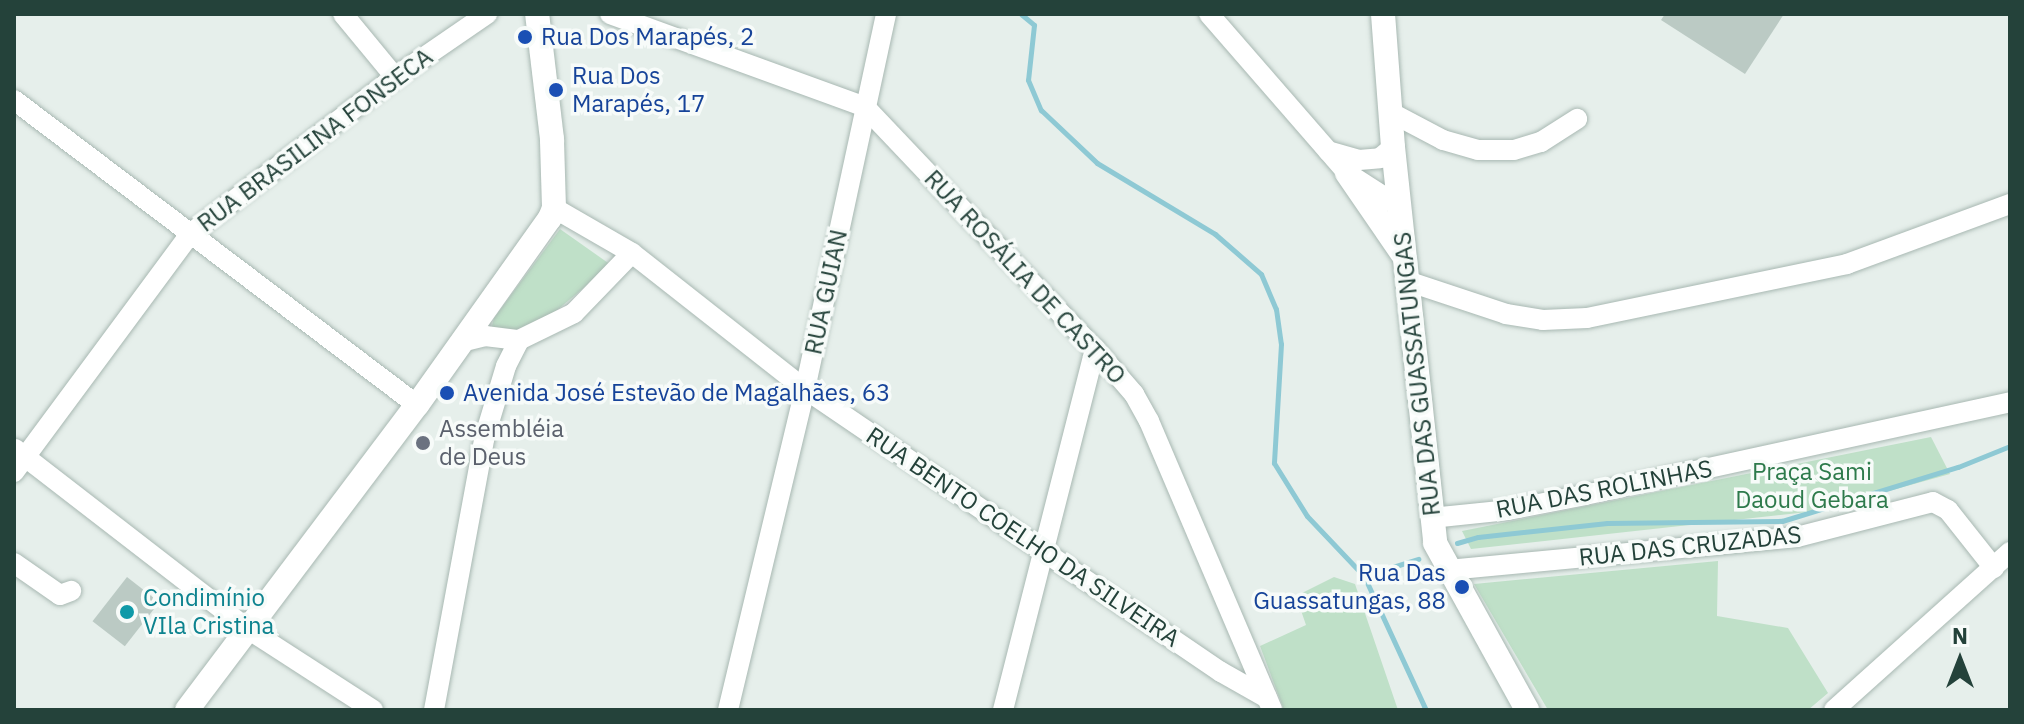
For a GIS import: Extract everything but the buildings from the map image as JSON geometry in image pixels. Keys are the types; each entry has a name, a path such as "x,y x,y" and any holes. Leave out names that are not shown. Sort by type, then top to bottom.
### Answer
{"street":[{"path":"343,14 395,77"},
{"name":"RUA BRASILINA FONSECA","path":"18,459 191,233 395,77 487,14"},
{"path":"187,710 417,405 554,208 552,139 537,14"},
{"name":"RUA ROSÁLIA DE CASTRO","path":"610,14 865,107 1134,394 1149,421 1269,704"},
{"name":"RUA GUIAN","path":"728,710 805,389 886,14"},
{"path":"1209,14 1347,173 1406,270 1506,314 1543,320 1587,318 1847,264 2010,204"},
{"name":"RUA DAS GUASSATUNGAS","path":"1383,14 1393,147 1435,543 1527,710"},
{"path":"14,100 417,405"},
{"path":"1390,112 1443,140 1478,150 1514,150 1541,142 1577,119"},
{"path":"1328,151 1359,160 1380,158 1393,147"},
{"path":"1347,173 1400,207"},
{"name":"RUA BENTO COELHO DA SILVEIRA","path":"554,208 632,253 805,389 1269,704"},
{"path":"461,342 485,336 519,340 566,318 585,304 632,253"},
{"path":"434,710 484,439 506,366 519,340"},
{"path":"1003,710 1095,349"},
{"name":"RUA DAS ROLINHAS","path":"1431,518 1508,510 1585,495 2010,402"},
{"path":"18,459 248,629 373,710"},
{"name":"RUA DAS CRUZADAS","path":"1448,570 1797,537 1933,502 1948,510 1994,568"},
{"path":"1834,710 2010,552"},
{"path":"14,563 60,595 71,591"}],"green space":[{"path":"560,229 611,265 550,316 507,335 491,330 494,318"},
{"name":"Praça Sami Daoud Gebara","path":"1931,437 1950,474 1817,511 1471,549 1462,531"},
{"path":"1718,561 1717,616 1788,628 1828,693 1808,710 1548,710 1474,584"},
{"path":"1334,577 1355,584 1398,710 1284,710 1260,646 1306,625 1296,596"}],"waterway":[{"path":"1021,14 1034,25 1028,80 1041,110 1097,163 1215,234 1261,274 1276,309 1281,344 1274,463 1307,516 1364,576 1426,710"},
{"path":"1457,543 1478,537 1607,523 1782,521 1958,467 2010,446"},
{"path":"1364,576 1418,559"}],"place":[{"name":"Rua Dos Marapés, 2","path":"525,37"},
{"name":"Rua Dos Marapés, 17","path":"556,90"},
{"name":"Avenida José Estevão de Magalhães, 63","path":"447,393"},
{"name":"Assembléia de Deus","path":"423,443"},
{"name":"Rua Das Guassatungas, 88","path":"1462,587"},
{"name":"Condimínio VIla Cristina","path":"127,612"}]}
